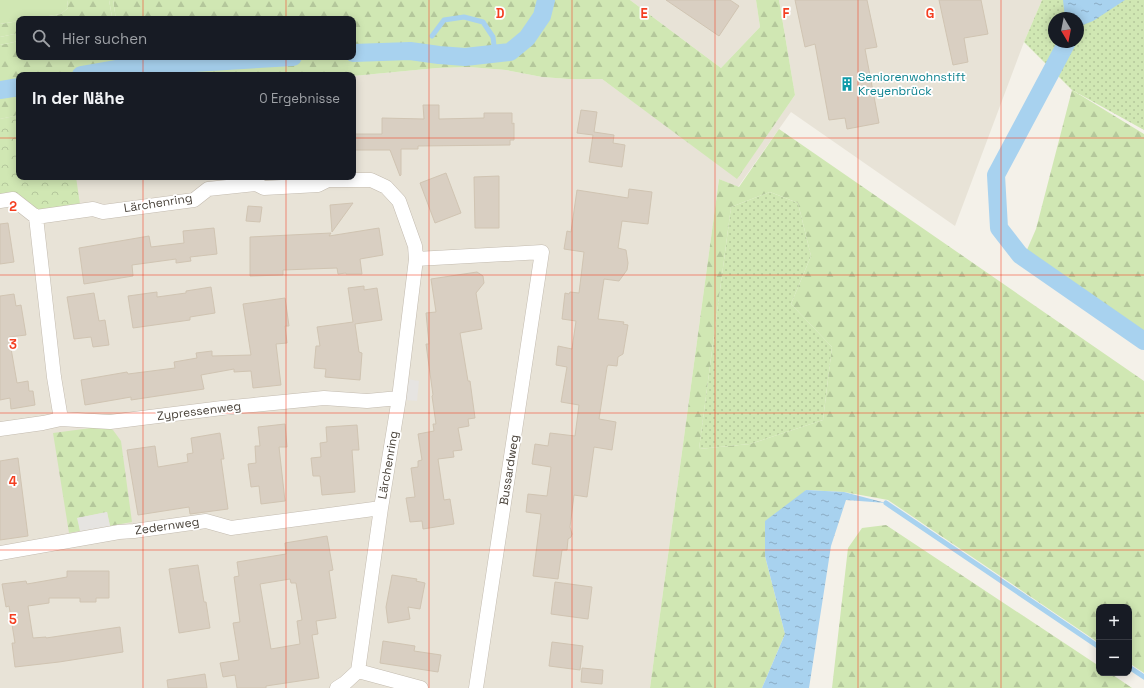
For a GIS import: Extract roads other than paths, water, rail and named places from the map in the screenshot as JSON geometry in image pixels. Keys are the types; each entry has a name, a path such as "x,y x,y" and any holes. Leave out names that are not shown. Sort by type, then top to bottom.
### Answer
{"street":[{"name":"Lärchenring","path":"36,217 93,209 103,212 194,200 208,189 256,184 264,188 318,185 328,180 371,180 386,187 399,201 415,246 416,259 400,398 381,508 358,671"},
{"path":"0,201 13,200 36,217 54,377 61,419"},
{"name":"Bussardweg","path":"416,259 542,252 476,688"},
{"name":"Zypressenweg","path":"0,429 61,419 110,422 222,408 324,398 367,401 400,398"},
{"name":"Zedernweg","path":"0,553 119,532 206,521 232,528 381,508"},
{"path":"337,688 358,671 422,688"}],"water":[{"path":"1063,0 1125,0 1093,21 1084,25 1084,12 1064,12"},
{"path":"806,490 844,492 886,503 846,500 831,546 809,688 762,688 785,634 765,556 765,521"}],"waterway":[{"path":"356,53 410,51 465,57 510,52 527,38 542,16 546,0"},
{"path":"432,36 444,20 464,17 483,22 493,37 495,54"},
{"path":"1064,48 996,175 999,228 1020,255 1144,341"},
{"path":"98,72 127,67 243,60"},
{"path":"0,90 16,87"},
{"path":"886,503 1096,645"},
{"path":"1132,669 1144,677"}],"place":[{"name":"Seniorenwohnstift Kreyenbrück","path":"847,84"}]}
